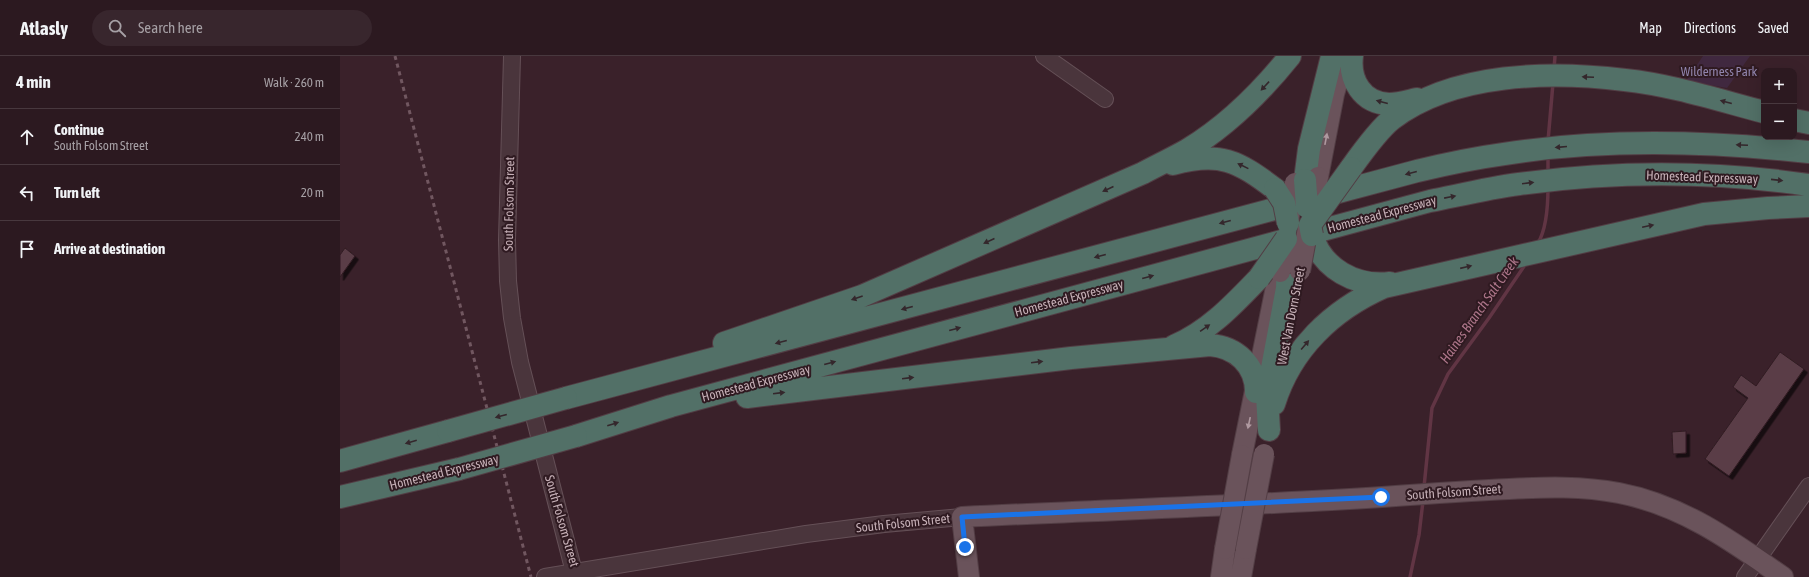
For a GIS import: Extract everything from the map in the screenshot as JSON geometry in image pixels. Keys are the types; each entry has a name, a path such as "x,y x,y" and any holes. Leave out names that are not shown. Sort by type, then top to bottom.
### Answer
{"highway":[{"path":"566,398 862,296 1143,173 1187,150 1234,116 1257,94 1290,56"},
{"path":"1269,430 1267,396 1294,230 1311,143 1332,56"},
{"path":"1352,56 1351,71 1354,80 1360,89 1368,97 1378,102 1389,104 1400,103 1447,92 1477,83 1535,76 1590,77 1626,80 1670,88 1761,111"},
{"path":"1158,350 1176,345 1202,330 1220,317 1294,230 1351,168 1390,120 1419,103 1447,92"},
{"path":"1797,121 1809,123"},
{"path":"340,461 566,398 1417,171 1504,154 1600,144 1698,143 1760,146 1809,152"},
{"path":"1143,173 1201,158 1230,161 1248,169 1294,230 1314,242 1327,263 1341,273 1369,284 1405,281"},
{"name":"Homestead Expressway","path":"340,497 459,469 576,436 671,406 1430,201 1490,189 1598,176 1687,175 1743,177 1809,185"},
{"path":"1274,404 1285,375 1301,350 1318,330 1350,304 1384,287 1704,214 1809,206"},
{"path":"671,406 1072,358 1210,345 1224,347 1240,356 1253,375 1256,392"}],"main road":[{"name":"West Van Dorn Street","path":"1241,577 1274,404 1294,230 1324,56"},
{"name":"West Van Dorn Street","path":"1221,577 1242,454 1294,230 1345,56"},
{"name":"South Folsom Street","path":"962,517 1381,497 1558,486 1591,488 1649,500 1684,514 1727,537 1783,577"},
{"path":"962,517 969,577"}],"street":[{"name":"South Folsom Street","path":"512,56 507,240 508,281 512,318 520,362 574,572 806,534 884,524 962,517"},
{"path":"1044,56 1105,99"},
{"path":"1745,577 1809,486"},
{"path":"545,577 574,572"}],"green space":[{"name":"Wilderness Park","path":"1703,56 1750,56 1727,88 1686,81"}],"building":[{"path":"345,248 355,256 340,277 340,255"},
{"path":"1780,352 1804,369 1729,476 1705,459 1748,398 1733,387 1741,375 1756,386"},
{"path":"1686,431 1686,453 1673,454 1672,432"}],"waterway":[{"name":"Haines Branch Salt Creek","path":"1554,69 1555,56"},
{"name":"Haines Branch Salt Creek","path":"1548,141 1553,83"},
{"name":"Haines Branch Salt Creek","path":"1548,155 1548,173"},
{"name":"Haines Branch Salt Creek","path":"1538,243 1545,223 1548,187"},
{"name":"Haines Branch Salt Creek","path":"1424,487 1432,408 1448,374 1489,318 1527,262"},
{"name":"Haines Branch Salt Creek","path":"1410,577 1419,535 1423,501"}],"railway":[{"path":"395,56 531,577"}],"route":[{"path":"965,547 962,517 1381,497"}]}
